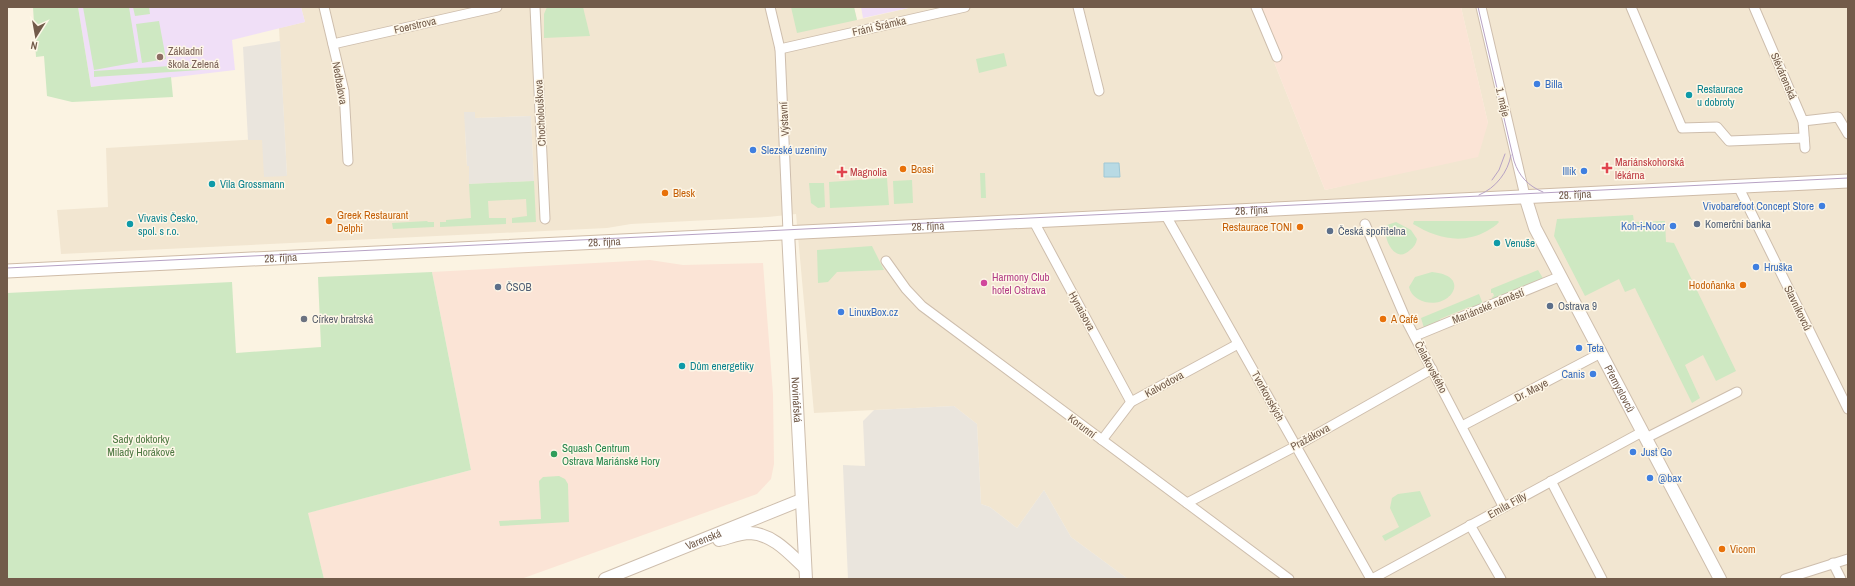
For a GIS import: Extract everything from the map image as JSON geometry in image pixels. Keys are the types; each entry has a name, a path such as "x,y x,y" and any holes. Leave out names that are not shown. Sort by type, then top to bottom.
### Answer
{"main road":[{"name":"28. října","path":"7,271 1848,181"}],"street":[{"name":"Nedbalova","path":"324,7 344,91 348,161"},
{"name":"Foerstrova","path":"333,44 497,7"},
{"name":"Chocholouškova","path":"535,7 545,219"},
{"name":"Výstavní","path":"770,7 780,49 788,232"},
{"name":"Fráni Šrámka","path":"780,49 965,7"},
{"path":"1078,7 1099,91"},
{"path":"1256,7 1277,58"},
{"name":"1. máje","path":"1481,7 1525,196"},
{"name":"Slévárenská","path":"1631,7 1682,128 1717,127 1729,141 1805,143 1803,121 1754,7"},
{"path":"1803,121 1838,117 1848,134"},
{"name":"Slavníkovců","path":"1738,186 1848,409"},
{"name":"Přemyslovců","path":"1525,196 1535,228 1720,579"},
{"name":"Tvorkovských","path":"1165,214 1371,579"},
{"name":"Hynaisova","path":"1033,220 1131,402"},
{"name":"Čelakovského","path":"1365,224 1415,336 1503,506"},
{"name":"Novinářská","path":"788,232 806,574"},
{"name":"Korunní","path":"886,261 906,289 922,306 1289,579"},
{"name":"Mariánské náměstí","path":"1415,336 1561,276"},
{"name":"Kalvodova","path":"1102,440 1131,402 1238,344"},
{"name":"Dr. Maye","path":"1462,426 1601,353"},
{"name":"Pražákova","path":"1187,503 1296,446 1432,369"},
{"name":"Emila Filly","path":"1371,579 1551,481 1644,435 1737,392"},
{"path":"1551,481 1602,579"},
{"name":"Varenská","path":"605,579 801,500"},
{"path":"1470,525 1501,579"},
{"name":"Novinářská","path":"681,549 749,533 767,537 782,547 806,574"},
{"path":"1785,579 1848,559"},
{"path":"1833,563 1841,579"}],"shaded area":[{"name":"Základní škola Zelená","path":"78,7 301,7 305,22 232,40 235,70 91,87"},
{"path":"301,7 854,7 857,20 913,7 1252,7 1325,190 1372,179 1488,123 1461,7 1848,7 1848,579 1128,579 1071,537 1044,490 1017,528 990,507 981,504 977,424 954,406 814,413 796,214 768,217 631,224 607,228 61,254 57,210 108,207 106,148 262,139 287,176 279,28 305,22","holes":["531,116 534,181 470,184 469,166 467,166 465,128 475,118"]},
{"path":"861,7 913,7 863,18"},
{"path":"1252,7 1461,7 1488,123 1478,157 1325,190"},
{"path":"280,41 287,176 264,177 262,140 248,140 243,47"},
{"path":"464,112 475,112 475,118 531,116 534,181 469,184 469,166 467,166"},
{"path":"650,260 683,265 763,263 773,394 774,464 771,479 757,494 521,579 324,579 307,513 471,470 432,272"},
{"path":"954,406 977,424 981,504 990,507 1017,528 1044,490 1071,537 1128,579 848,579 843,465 865,466 863,421 874,410"}],"green space":[{"path":"33,7 78,7 91,87 171,77 173,97 72,102 47,96 44,56 36,57"},
{"path":"83,7 129,7 138,62 94,70"},
{"path":"133,7 149,7 150,14 135,16"},
{"path":"547,7 583,7 590,36 544,38 544,14"},
{"path":"791,7 854,7 857,20 797,33"},
{"path":"159,21 166,59 142,63 136,24"},
{"path":"1004,53 1007,66 979,73 976,59"},
{"path":"216,63 216,69 94,77 94,71"},
{"path":"980,173 985,173 986,198 981,198"},
{"path":"887,178 889,205 830,208 829,182"},
{"path":"912,180 913,203 894,204 893,181"},
{"path":"534,181 536,222 512,223 512,218 527,216 526,199 488,201 489,218 506,218 506,224 440,227 440,222 446,222 446,220 471,218 469,184"},
{"path":"809,183 824,183 825,207 818,208 811,203"},
{"path":"1633,215 1634,222 1665,221 1666,242 1674,243 1736,371 1716,381 1703,355 1685,365 1700,398 1692,403 1635,288 1625,292 1619,279 1585,296 1554,236 1557,219"},
{"path":"1414,221 1499,222 1487,231 1478,235 1459,239 1431,233 1413,224"},
{"path":"434,222 434,227 393,229 392,223"},
{"path":"1396,222 1411,230 1417,239 1414,247 1404,254 1399,254 1394,251 1387,241 1387,225"},
{"path":"872,246 884,270 837,272 828,282 818,283 817,250"},
{"path":"1538,270 1544,280 1493,299 1492,297 1494,296 1493,293 1491,293 1491,289"},
{"name":"Sady doktorky Milady Horákové","path":"432,272 471,470 308,513 324,579 7,579 7,293 232,282 236,353 321,347 318,277"},
{"path":"1432,272 1445,275 1452,280 1454,287 1452,293 1446,299 1428,303 1415,297 1409,287 1415,277"},
{"path":"1479,294 1483,304 1472,309 1469,307 1440,319 1439,322 1424,328 1421,318"},
{"path":"559,476 565,479 568,484 569,522 500,526 499,521 541,519 539,481 543,477"},
{"path":"1420,491 1431,516 1385,541 1382,536 1399,527 1390,508 1392,498 1398,494"}],"water":[{"path":"1104,163 1119,163 1120,177 1104,177"}],"tram line":[{"path":"1478,7 1514,161 1521,176 1533,187 1543,192"},
{"path":"1492,180 1499,170 1505,154"},
{"path":"1479,195 1496,184 1504,173 1511,155"},
{"path":"7,268 1848,178"}],"place":[{"name":"Základní škola Zelená","path":"160,57"},
{"name":"Billa","path":"1537,84"},
{"name":"Restaurace u dobroty","path":"1689,95"},
{"name":"Slezské uzeniny","path":"753,150"},
{"name":"Mariánskohorská lékárna","path":"1607,168"},
{"name":"Boasi","path":"903,169"},
{"name":"Illík","path":"1584,171"},
{"name":"Magnolia","path":"842,172"},
{"name":"Vila Grossmann","path":"212,184"},
{"name":"Blesk","path":"665,193"},
{"name":"Vivobarefoot Concept Store","path":"1822,206"},
{"name":"Greek Restaurant Delphi","path":"329,221"},
{"name":"Vivavis Česko, spol. s r.o.","path":"130,224"},
{"name":"Komerční banka","path":"1697,224"},
{"name":"Koh-i-Noor","path":"1673,226"},
{"name":"Restaurace TONI","path":"1300,227"},
{"name":"Česká spořitelna","path":"1330,231"},
{"name":"Venuše","path":"1497,243"},
{"name":"Hruška","path":"1756,267"},
{"name":"Harmony Club hotel Ostrava","path":"984,283"},
{"name":"Hodoňanka","path":"1743,285"},
{"name":"ČSOB","path":"498,287"},
{"name":"Ostrava 9","path":"1550,306"},
{"name":"LinuxBox.cz","path":"841,312"},
{"name":"Církev bratrská","path":"304,319"},
{"name":"A Café","path":"1383,319"},
{"name":"Teta","path":"1579,348"},
{"name":"Dům energetiky","path":"682,366"},
{"name":"Canis","path":"1593,374"},
{"name":"Just Go","path":"1633,452"},
{"name":"Squash Centrum Ostrava Mariánské Hory","path":"554,454"},
{"name":"@bax","path":"1650,478"},
{"name":"Vicom","path":"1722,549"}]}
